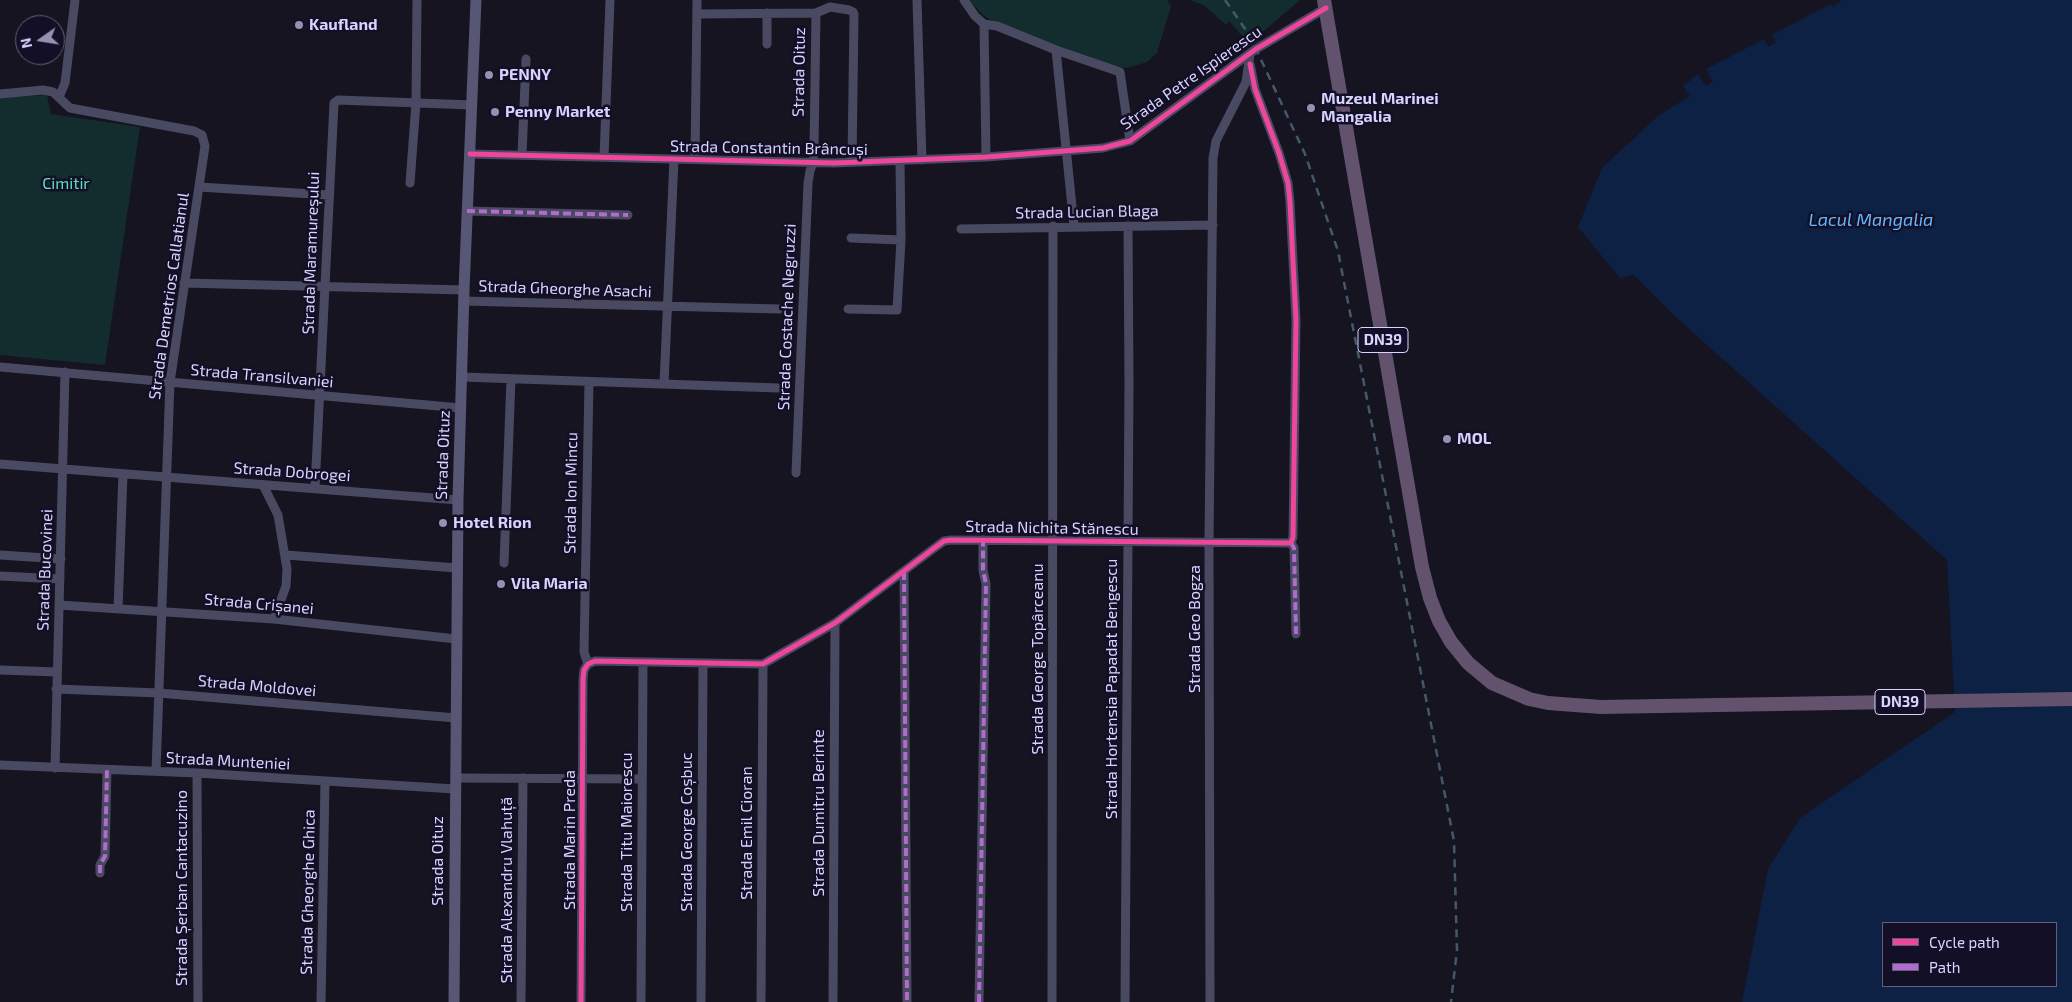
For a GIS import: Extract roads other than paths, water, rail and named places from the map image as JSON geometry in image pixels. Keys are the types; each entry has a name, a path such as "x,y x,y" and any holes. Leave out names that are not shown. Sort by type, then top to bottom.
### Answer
{"highway":[{"name":"DN39","path":"1325,4 1422,567 1430,598 1439,621 1451,642 1468,663 1492,683 1521,696 1548,703 1640,708 2072,699"}],"main road":[{"name":"Strada Oituz","path":"454,1002 458,500 476,0"}],"street":[{"path":"0,94 43,90 53,92 59,96 66,83 75,0"},
{"path":"410,183 416,103 417,0"},
{"path":"604,157 610,0"},
{"path":"695,159 697,0"},
{"path":"916,0 922,160"},
{"path":"964,0 975,16 984,24 997,26 1056,50 1120,72 1130,141"},
{"path":"697,14 816,13 830,4 853,12 852,162"},
{"name":"Strada Petre Ispierescu","path":"1067,150 1102,148 1130,141 1250,54 1325,4"},
{"path":"767,44 768,13"},
{"name":"Strada Oituz","path":"813,163 816,13"},
{"path":"984,24 986,157"},
{"path":"1056,50 1074,226"},
{"path":"1250,54 1255,89 1279,153 1288,183 1290,202 1296,320 1293,537 1290,543 1294,548 1296,634"},
{"path":"522,155 526,59"},
{"name":"Strada Geo Bogza","path":"1210,1002 1210,542 1213,158 1216,141 1246,82 1250,64"},
{"name":"Strada Demetrios Callatianul","path":"59,96 70,108 194,131 202,135 205,146 170,382 156,772"},
{"name":"Strada Maramureșului","path":"315,488 334,103 338,100 472,105"},
{"name":"Strada Constantin Brâncuși","path":"470,154 813,163 986,157 1067,150"},
{"name":"Strada Gheorghe Asachi","path":"184,283 325,286 668,307 674,159"},
{"path":"848,309 897,310 902,240 900,161"},
{"name":"Strada Costache Negruzzi","path":"796,473 808,183 813,163"},
{"path":"199,187 328,195"},
{"path":"468,211 628,215"},
{"name":"Strada Lucian Blaga","path":"961,229 1053,226 1213,225"},
{"name":"Strada George Topârceanu","path":"1052,1002 1053,226"},
{"name":"Strada Hortensia Papadat Bengescu","path":"1125,1002 1129,384 1128,226"},
{"path":"851,238 902,240"},
{"path":"664,384 668,307 780,309"},
{"name":"Strada Transilvaniei","path":"0,367 461,408"},
{"name":"Strada Bucovinei","path":"55,768 66,372"},
{"path":"462,377 778,388"},
{"path":"504,562 511,379"},
{"name":"Strada Ion Mincu","path":"588,664 584,652 589,382"},
{"name":"Strada Dobrogei","path":"0,464 458,500"},
{"path":"118,609 123,474"},
{"path":"263,484 278,515 286,555 286,586 274,619"},
{"path":"979,1002 986,584 983,570 983,540"},
{"name":"Strada Nichita Stănescu","path":"763,664 834,623 944,541 1290,543"},
{"path":"0,555 61,559"},
{"path":"286,555 457,568"},
{"path":"904,572 907,1002"},
{"path":"0,576 60,579"},
{"name":"Strada Crișanei","path":"59,605 274,619 456,640"},
{"name":"Strada Dumitru Berinte","path":"833,1002 834,623"},
{"path":"588,664 595,661 763,664"},
{"name":"Strada Titu Maiorescu","path":"641,1002 643,662"},
{"name":"Strada George Coșbuc","path":"701,1002 703,662"},
{"name":"Strada Marin Preda","path":"581,1002 583,678 584,670 588,664"},
{"name":"Strada Emil Cioran","path":"761,1002 763,664"},
{"path":"0,670 57,672"},
{"name":"Strada Moldovei","path":"56,689 159,693 456,718"},
{"name":"Strada Munteniei","path":"0,765 325,782 455,784"},
{"path":"100,873 100,865 105,856 107,770"},
{"name":"Strada Șerban Cantacuzino","path":"197,774 198,1002"},
{"path":"455,784 523,778 642,779"},
{"name":"Strada Alexandru Vlahuță","path":"521,1002 523,778"},
{"name":"Strada Gheorghe Ghica","path":"322,1002 325,782"}],"water":[{"name":"Lacul Mangalia","path":"1842,0 2072,0 2072,1002 1742,1002 1768,869 1800,818 1955,712 1947,560 1678,319 1634,275 1620,278 1578,227 1602,168 1658,116 1690,96 1683,86 1698,74 1706,86 1713,82 1706,69 1764,39 1769,47 1776,42 1771,35 1831,4 1833,7"}],"railway":[{"path":"1225,0 1250,36 1305,154 1338,251 1454,841 1457,950 1451,1002"}],"place":[{"name":"Kaufland","path":"299,25"},
{"name":"PENNY","path":"489,75"},
{"name":"Muzeul Marinei Mangalia","path":"1311,108"},
{"name":"Penny Market","path":"495,112"},
{"name":"MOL","path":"1447,439"},
{"name":"Hotel Rion","path":"443,523"},
{"name":"Vila Maria","path":"501,584"}],"park label":[{"name":"Cimitir","path":"66,184"}]}
